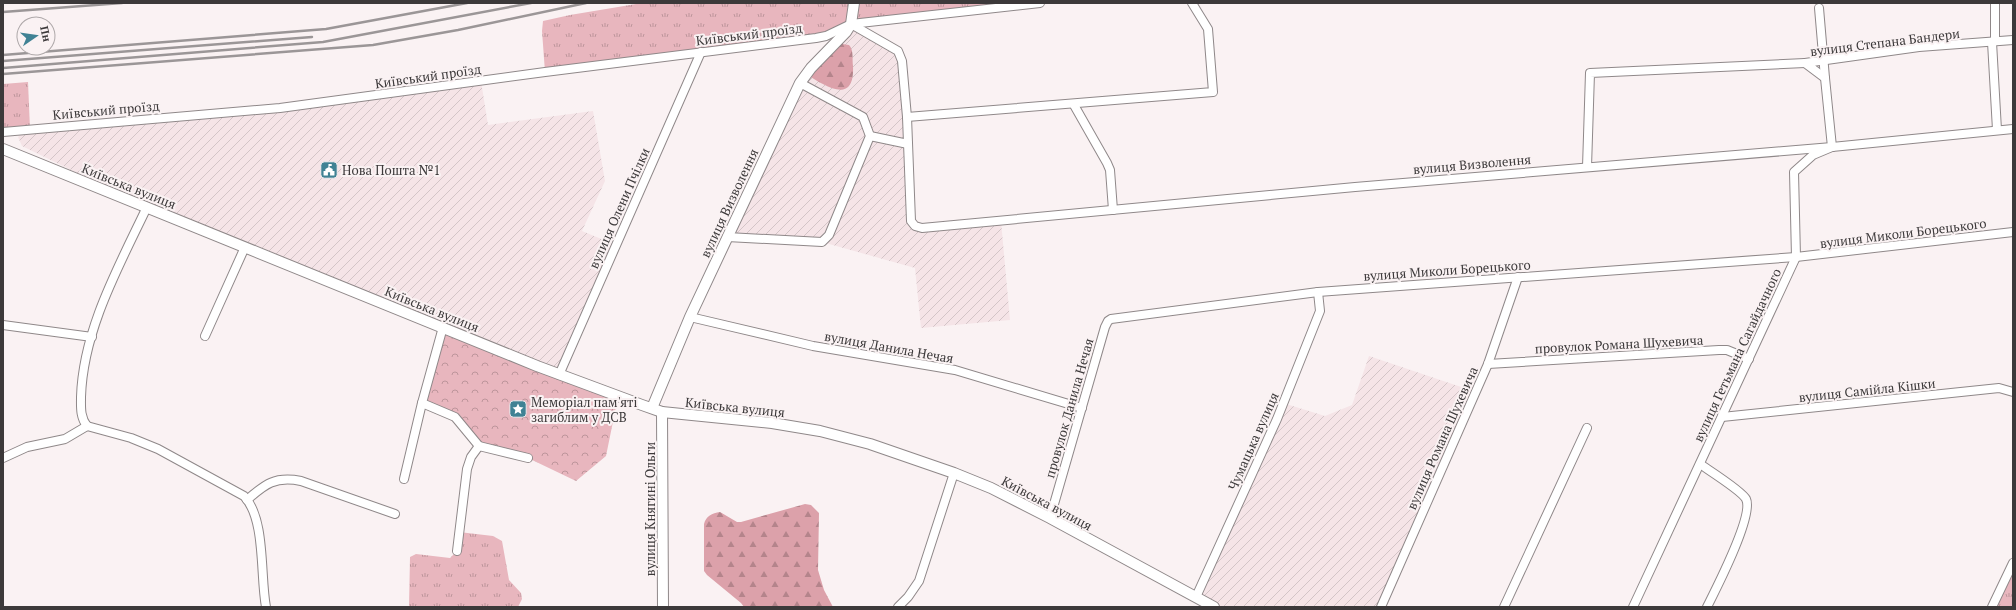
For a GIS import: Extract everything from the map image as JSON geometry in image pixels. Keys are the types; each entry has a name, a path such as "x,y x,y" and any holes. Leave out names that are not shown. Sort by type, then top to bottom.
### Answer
{"street":[{"name":"вулиця Визволення","path":"652,408 690,317 800,84 810,68 841,38 851,24 854,3"},
{"name":"Київський проїзд","path":"3,132 280,108 816,38 826,36 851,24 1040,3"},
{"path":"907,116 1074,105 1213,92 1208,29 1192,3"},
{"path":"1995,3 1993,42 1997,130"},
{"path":"1819,8 1832,147"},
{"name":"вулиця Визволення","path":"851,24 898,51 902,61 907,116 911,221 915,226 922,228 1355,187 1832,147"},
{"name":"вулиця Степана Бандери","path":"1805,63 1919,48 2013,40"},
{"name":"вулиця Олени Пчілки","path":"559,374 701,52"},
{"path":"1587,167 1590,73 1805,63"},
{"name":"вулиця Степана Бандери","path":"1805,63 1825,78"},
{"path":"727,237 822,242 829,235 870,136 863,117 800,84"},
{"path":"1074,105 1107,163 1114,210"},
{"path":"1796,257 1794,172 1813,155 1832,147 2013,129"},
{"path":"870,136 908,144"},
{"name":"Київська вулиця","path":"3,149 559,374 662,412 772,423 820,431 870,444 954,473 991,488 1050,518 1214,607"},
{"path":"147,207 113,279 92,337 82,373 81,410 84,422 87,426 131,438 158,449 232,489 247,500 258,523 266,607"},
{"name":"вулиця Миколи Борецького","path":"1105,327 1111,319 1318,292 1796,257 2013,232"},
{"path":"205,336 245,247"},
{"name":"вулиця Гетьмана Сагайдачного","path":"1634,607 1796,257"},
{"name":"вулиця Романа Шухевича","path":"1381,607 1488,364 1518,277"},
{"name":"Чумацька вулиця","path":"1196,597 1277,419 1320,311 1318,292"},
{"name":"вулиця Данила Нечая","path":"690,317 813,346 955,370 1082,408"},
{"path":"3,325 92,337"},
{"path":"404,479 422,403 443,327"},
{"name":"провулок Данила Нечая","path":"1050,518 1105,327"},
{"name":"провулок Романа Шухевича","path":"1488,364 1719,350 1727,350 1749,359"},
{"name":"вулиця Самійла Кішки","path":"1722,417 1999,388 2013,392"},
{"path":"422,403 455,417 478,446 528,458"},
{"name":"вулиця Княгині Ольги","path":"662,412 663,607"},
{"path":"3,458 27,447 65,439 87,426"},
{"path":"1504,607 1587,428"},
{"path":"457,551 467,469 471,457 478,446"},
{"path":"1700,464 1744,496 1748,507 1729,562 1707,607"},
{"path":"898,607 908,597 919,581 954,473"},
{"path":"247,500 265,484 277,480 289,479 301,481 395,514"},
{"path":"1992,607 2013,563"}],"shaded area":[{"path":"851,24 898,51 915,226 1001,221 1010,320 921,328 915,268 822,242 727,237 800,83"},
{"path":"481,81 488,125 593,111 605,181 582,231 616,245 559,375 147,207 22,146 18,137 23,132 280,108"},
{"path":"1369,356 1476,392 1381,607 1214,607 1196,597 1283,403 1325,416 1352,405"}],"green space":[{"path":"642,3 1040,3 851,24 836,32 545,72 542,31 543,21"},
{"path":"836,43 849,45 851,47 853,66 852,78 849,86 844,89 837,90 806,74"},
{"path":"28,82 30,129 3,132 3,84"},
{"path":"443,327 618,397 606,456 576,481 528,458 479,446 458,420 422,403"},
{"path":"805,504 811,505 819,513 818,570 824,590 833,607 744,607 704,571 704,524 710,515 720,512 737,522 741,522"},
{"path":"459,532 493,536 502,541 509,580 521,593 522,599 518,607 409,607 410,557 416,554 450,558 457,551"},
{"path":"2013,563 2013,607 1992,607"}],"railway":[{"path":"3,12 122,3"},
{"path":"3,55 326,29 467,3"},
{"path":"3,68 323,42 531,3"},
{"path":"3,74 373,45 458,30 586,3"},
{"path":"3,61 312,37"}],"place":[{"name":"Нова Пошта №1","path":"329,170"},
{"name":"Меморіал пам'яті загиблим у ДСВ","path":"518,409"}]}
